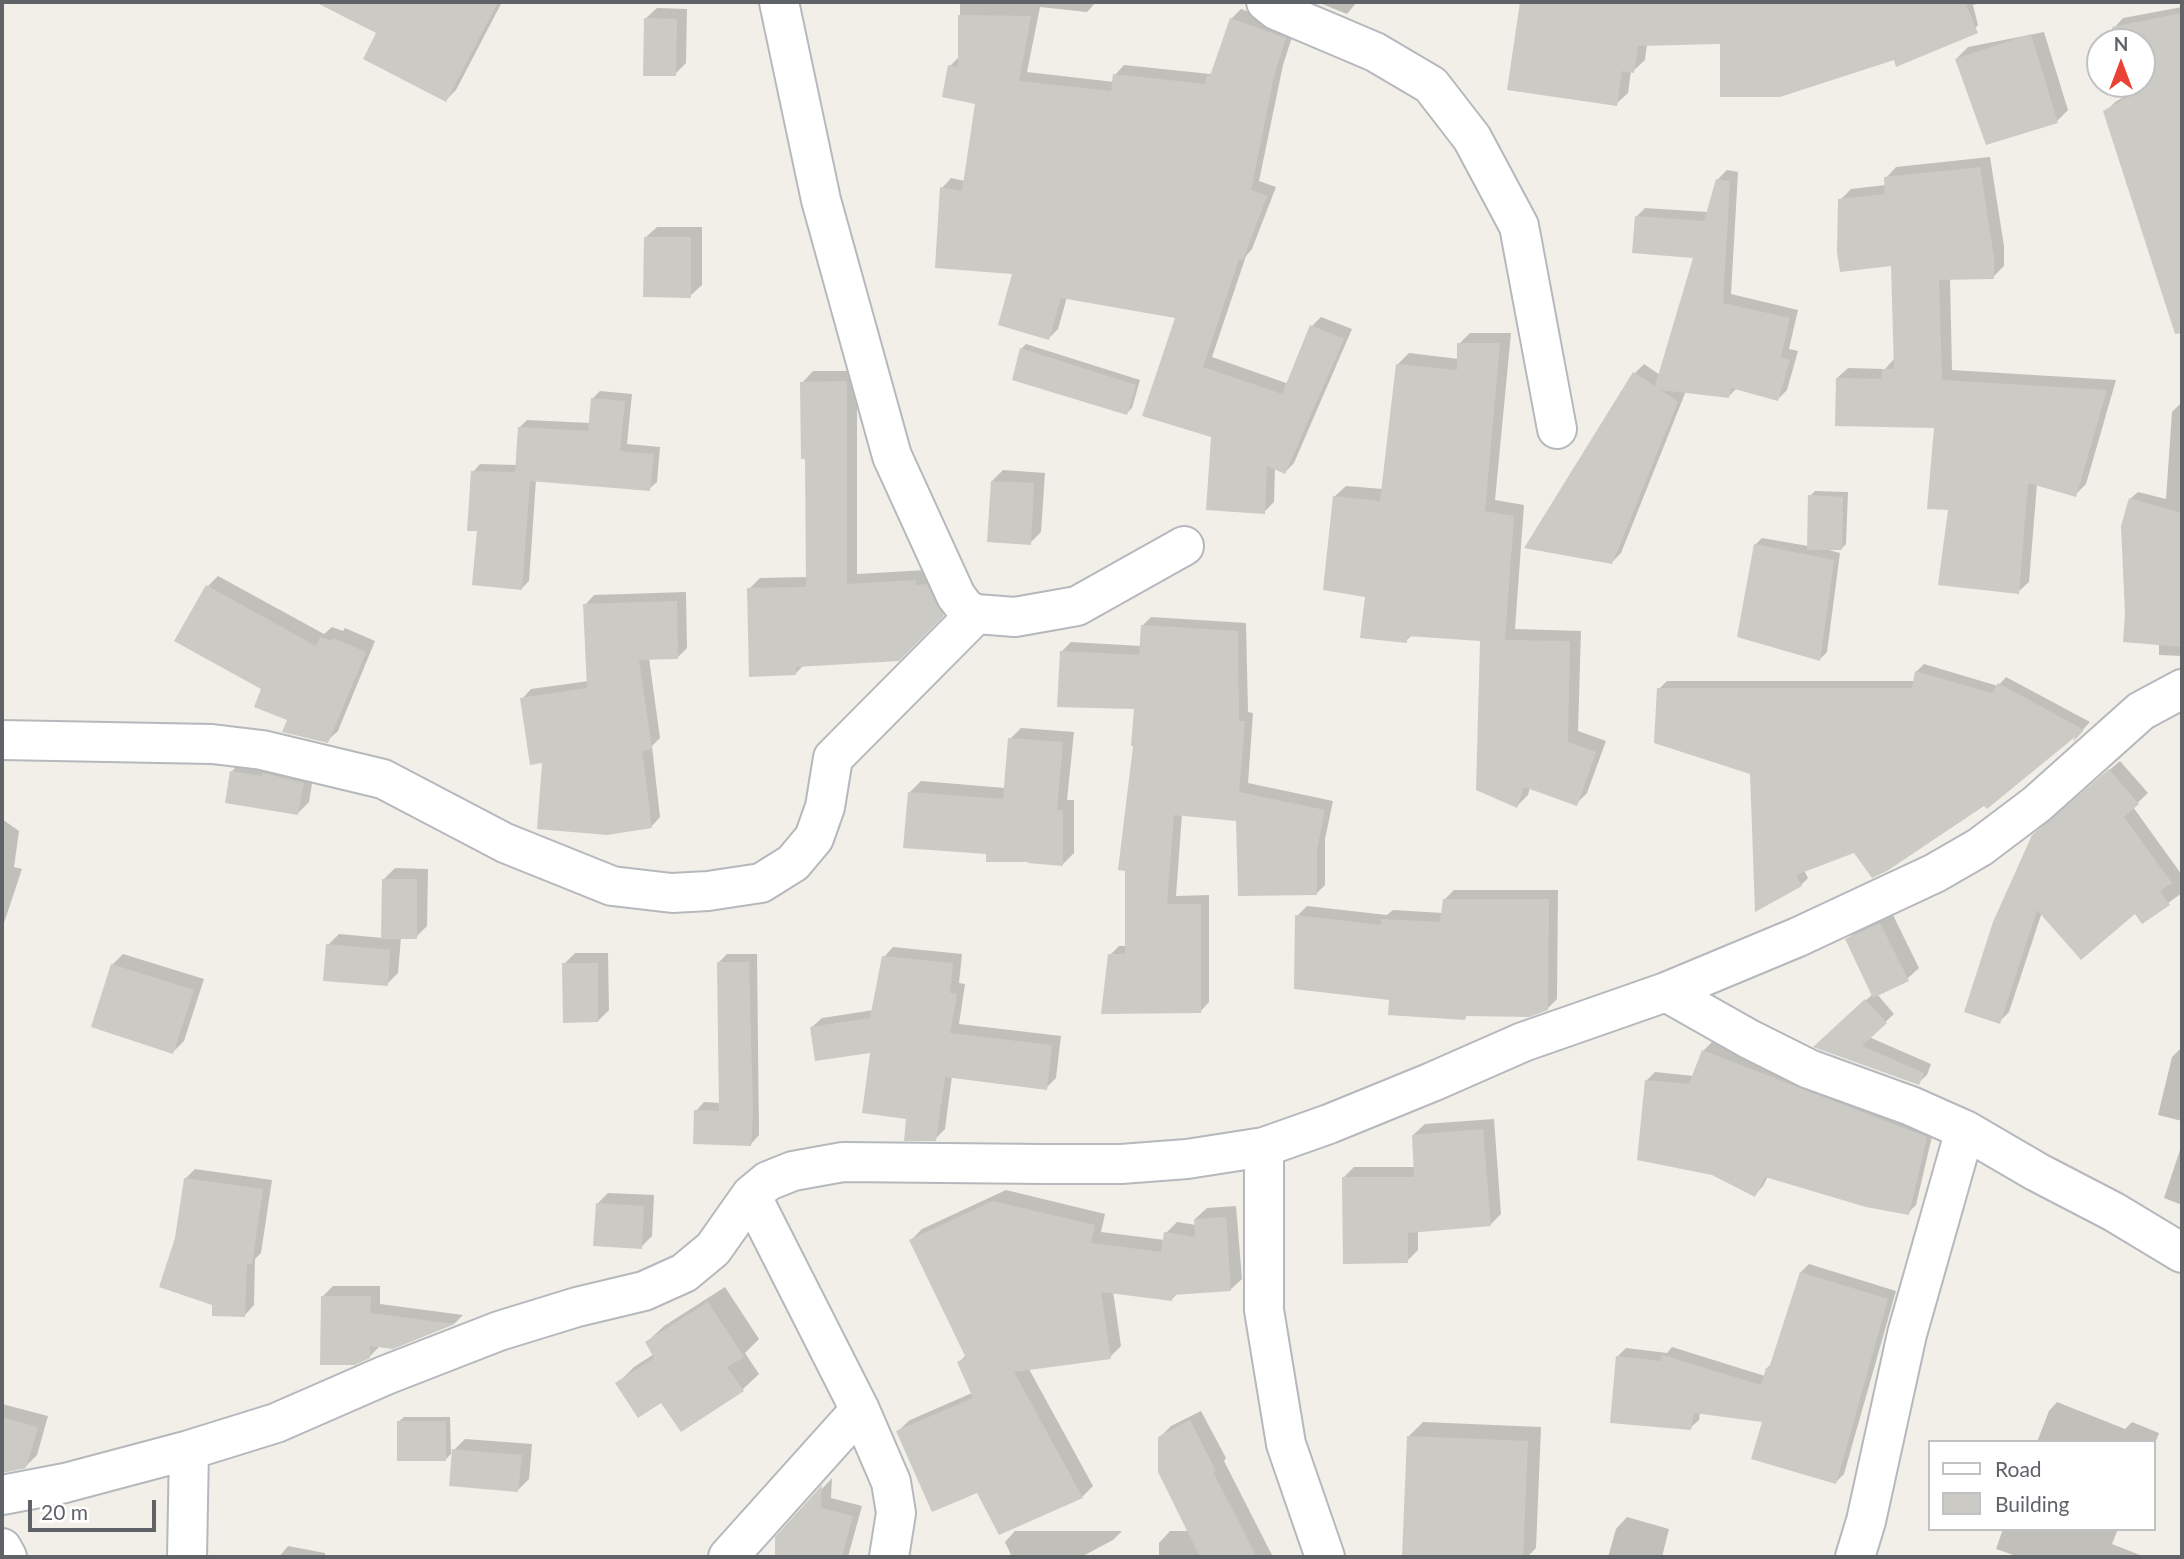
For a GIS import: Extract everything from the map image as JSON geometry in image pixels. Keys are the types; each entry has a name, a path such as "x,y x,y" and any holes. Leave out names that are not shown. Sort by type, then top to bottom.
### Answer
{"street":[{"path":"779,2 821,200 892,456 956,596 967,609 976,614 1015,617 1077,606 1184,546"},
{"path":"1266,2 1276,10 1375,52 1432,85 1472,138 1519,226 1557,429"},
{"path":"2,740 212,744 262,750 383,779 505,843 612,886 672,893 708,891 761,883 793,863 814,838 825,807 833,758 976,614"},
{"path":"2,1495 65,1483 189,1450 276,1423 386,1375 499,1331 654,1287 684,1273 713,1249 751,1195 768,1181 793,1171 843,1162 1121,1164 1186,1159 1264,1147 1432,1082 1524,1042 1666,992 1876,902 1980,848 2037,804 2141,711 2182,689"},
{"path":"1666,992 1809,1069 1911,1106 1965,1130 2037,1172 2115,1212 2182,1253"},
{"path":"1855,1557 1866,1521 1907,1334 1965,1130"},
{"path":"1264,1147 1264,1310 1286,1444 1325,1557"},
{"path":"751,1195 860,1410 891,1482 896,1513 889,1557"},
{"path":"728,1557 860,1410"},
{"path":"187,1557 189,1450"},
{"path":"2,1548 7,1557"}],"building":[{"path":"315,2 498,2 446,102 363,59 376,33"},
{"path":"1520,2 1965,2 1978,33 1896,67 1894,60 1780,97 1720,97 1720,44 1638,46 1634,73 1622,71 1617,106 1507,90"},
{"path":"2182,13 2182,333 2175,334 2103,111 2126,98 2156,98 2156,28 2112,27"},
{"path":"958,15 1031,16 1019,81 1111,91 1113,74 1205,84 1230,18 1286,38 1274,76 1251,190 1267,196 1243,260 1239,259 1203,367 1282,394 1310,325 1344,339 1285,474 1267,466 1265,514 1206,510 1211,437 1142,416 1175,318 1061,298 1049,340 998,325 1012,274 935,268 940,187 962,191 975,104 942,97 948,65 958,67"},
{"path":"644,18 677,19 676,76 643,76"},
{"path":"2031,34 2058,123 1986,145 1955,59"},
{"path":"1980,167 1994,258 1994,279 1939,280 1942,380 2107,390 2076,497 2028,483 2019,594 1938,585 1948,510 1927,509 1934,428 1835,426 1836,378 1881,379 1882,369 1894,369 1891,266 1840,272 1837,252 1838,199 1885,194 1884,177"},
{"path":"1716,179 1730,181 1723,303 1790,318 1781,357 1790,360 1778,401 1731,388 1729,398 1661,390 1678,402 1612,564 1524,548 1633,372 1655,386 1693,258 1632,253 1635,216 1704,221"},
{"path":"644,237 691,237 691,298 643,297"},
{"path":"1457,343 1500,343 1485,511 1514,516 1505,640 1570,641 1568,742 1596,752 1577,806 1524,787 1517,808 1476,790 1480,641 1407,636 1407,643 1360,638 1365,597 1323,590 1333,496 1380,501 1396,364 1457,370"},
{"path":"1020,348 1136,385 1127,415 1012,380"},
{"path":"847,381 847,584 916,580 916,585 927,584 944,616 899,661 796,667 796,675 749,677 747,588 806,587 805,459 801,459 800,382"},
{"path":"591,398 625,401 620,451 654,454 650,491 530,481 522,590 472,585 477,531 467,531 471,471 515,472 518,427 588,431"},
{"path":"991,481 1034,483 1031,545 987,542"},
{"path":"1808,495 1843,497 1842,550 1807,550"},
{"path":"2129,498 2182,513 2182,647 2123,642 2125,614 2121,526"},
{"path":"1754,544 1834,560 1820,661 1737,637"},
{"path":"206,585 316,646 320,637 332,641 333,638 366,652 328,743 282,732 287,720 254,707 261,689 174,641"},
{"path":"677,601 678,659 639,660 652,749 642,751 652,828 607,835 537,829 542,763 530,765 520,698 587,688 583,604"},
{"path":"1141,625 1238,631 1239,721 1245,721 1239,792 1325,810 1317,849 1317,895 1238,896 1236,821 1174,815 1167,904 1201,904 1201,1013 1101,1014 1108,954 1125,954 1125,871 1118,870 1133,746 1134,709 1057,707 1060,651 1139,655"},
{"path":"1915,671 1992,693 1998,683 2084,730 2073,742 2075,737 1987,809 1984,806 1887,871 1872,878 1854,853 1796,875 1802,886 1755,912 1750,774 1654,743 1657,688 1912,688"},
{"path":"1008,738 1063,742 1057,810 1063,810 1063,866 1028,862 986,862 986,854 903,848 908,792 1003,799"},
{"path":"2109,769 2139,804 2124,817 2172,883 2160,891 2170,905 2142,924 2135,914 2081,960 2037,910 2000,1024 1964,1012 1993,922 2032,835"},
{"path":"230,771 262,776 263,773 304,783 298,815 225,803"},
{"path":"382,879 417,879 417,939 381,939"},
{"path":"1443,899 1549,899 1548,1010 1529,1017 1466,1016 1465,1020 1388,1015 1389,1000 1294,989 1295,915 1381,925 1381,919 1440,922"},
{"path":"1880,923 1909,981 1873,998 1845,939"},
{"path":"326,944 390,950 388,986 323,981"},
{"path":"882,956 953,963 950,993 957,994 950,1033 1052,1045 1047,1090 945,1077 936,1141 904,1141 906,1119 862,1113 870,1053 815,1061 810,1027 870,1018"},
{"path":"717,962 749,962 753,1113 751,1146 693,1144 694,1110 719,1111"},
{"path":"562,963 598,963 598,1022 563,1023"},
{"path":"111,964 194,990 173,1054 91,1027"},
{"path":"1865,999 1887,1023 1862,1046 1924,1073 1919,1085 1813,1047"},
{"path":"1702,1050 1927,1137 1909,1215 1866,1207 1765,1177 1755,1197 1712,1175 1637,1160 1645,1080 1689,1084"},
{"path":"1483,1129 1491,1226 1408,1233 1408,1263 1343,1264 1342,1177 1414,1177 1412,1135"},
{"path":"184,1178 263,1189 252,1264 247,1264 245,1317 212,1316 212,1305 159,1287 175,1238"},
{"path":"993,1201 1095,1225 1091,1243 1161,1252 1164,1232 1195,1237 1194,1219 1226,1217 1231,1291 1173,1295 1172,1301 1101,1292 1111,1359 1014,1372 1083,1498 999,1535 977,1493 932,1512 896,1431 973,1398 957,1362 966,1358 909,1240"},
{"path":"596,1203 644,1206 642,1249 593,1246"},
{"path":"1800,1272 1888,1299 1836,1484 1751,1459 1762,1422 1694,1413 1691,1430 1610,1423 1616,1356 1660,1361 1662,1355 1761,1385"},
{"path":"321,1296 371,1296 370,1313 455,1324 393,1349 370,1346 370,1358 355,1365 320,1365"},
{"path":"708,1302 744,1357 727,1367 744,1391 681,1432 661,1403 638,1418 615,1383 654,1358 645,1342"},
{"path":"2,1417 38,1427 26,1468 2,1473"},
{"path":"1190,1420 1216,1471 1213,1472 1257,1557 1200,1557 1158,1472 1158,1437"},
{"path":"397,1421 446,1421 446,1461 397,1461"},
{"path":"1407,1436 1528,1441 1523,1557 1402,1557"},
{"path":"452,1449 522,1455 518,1492 449,1486"},
{"path":"822,1485 821,1508 853,1516 842,1557 775,1557 775,1537"}]}
